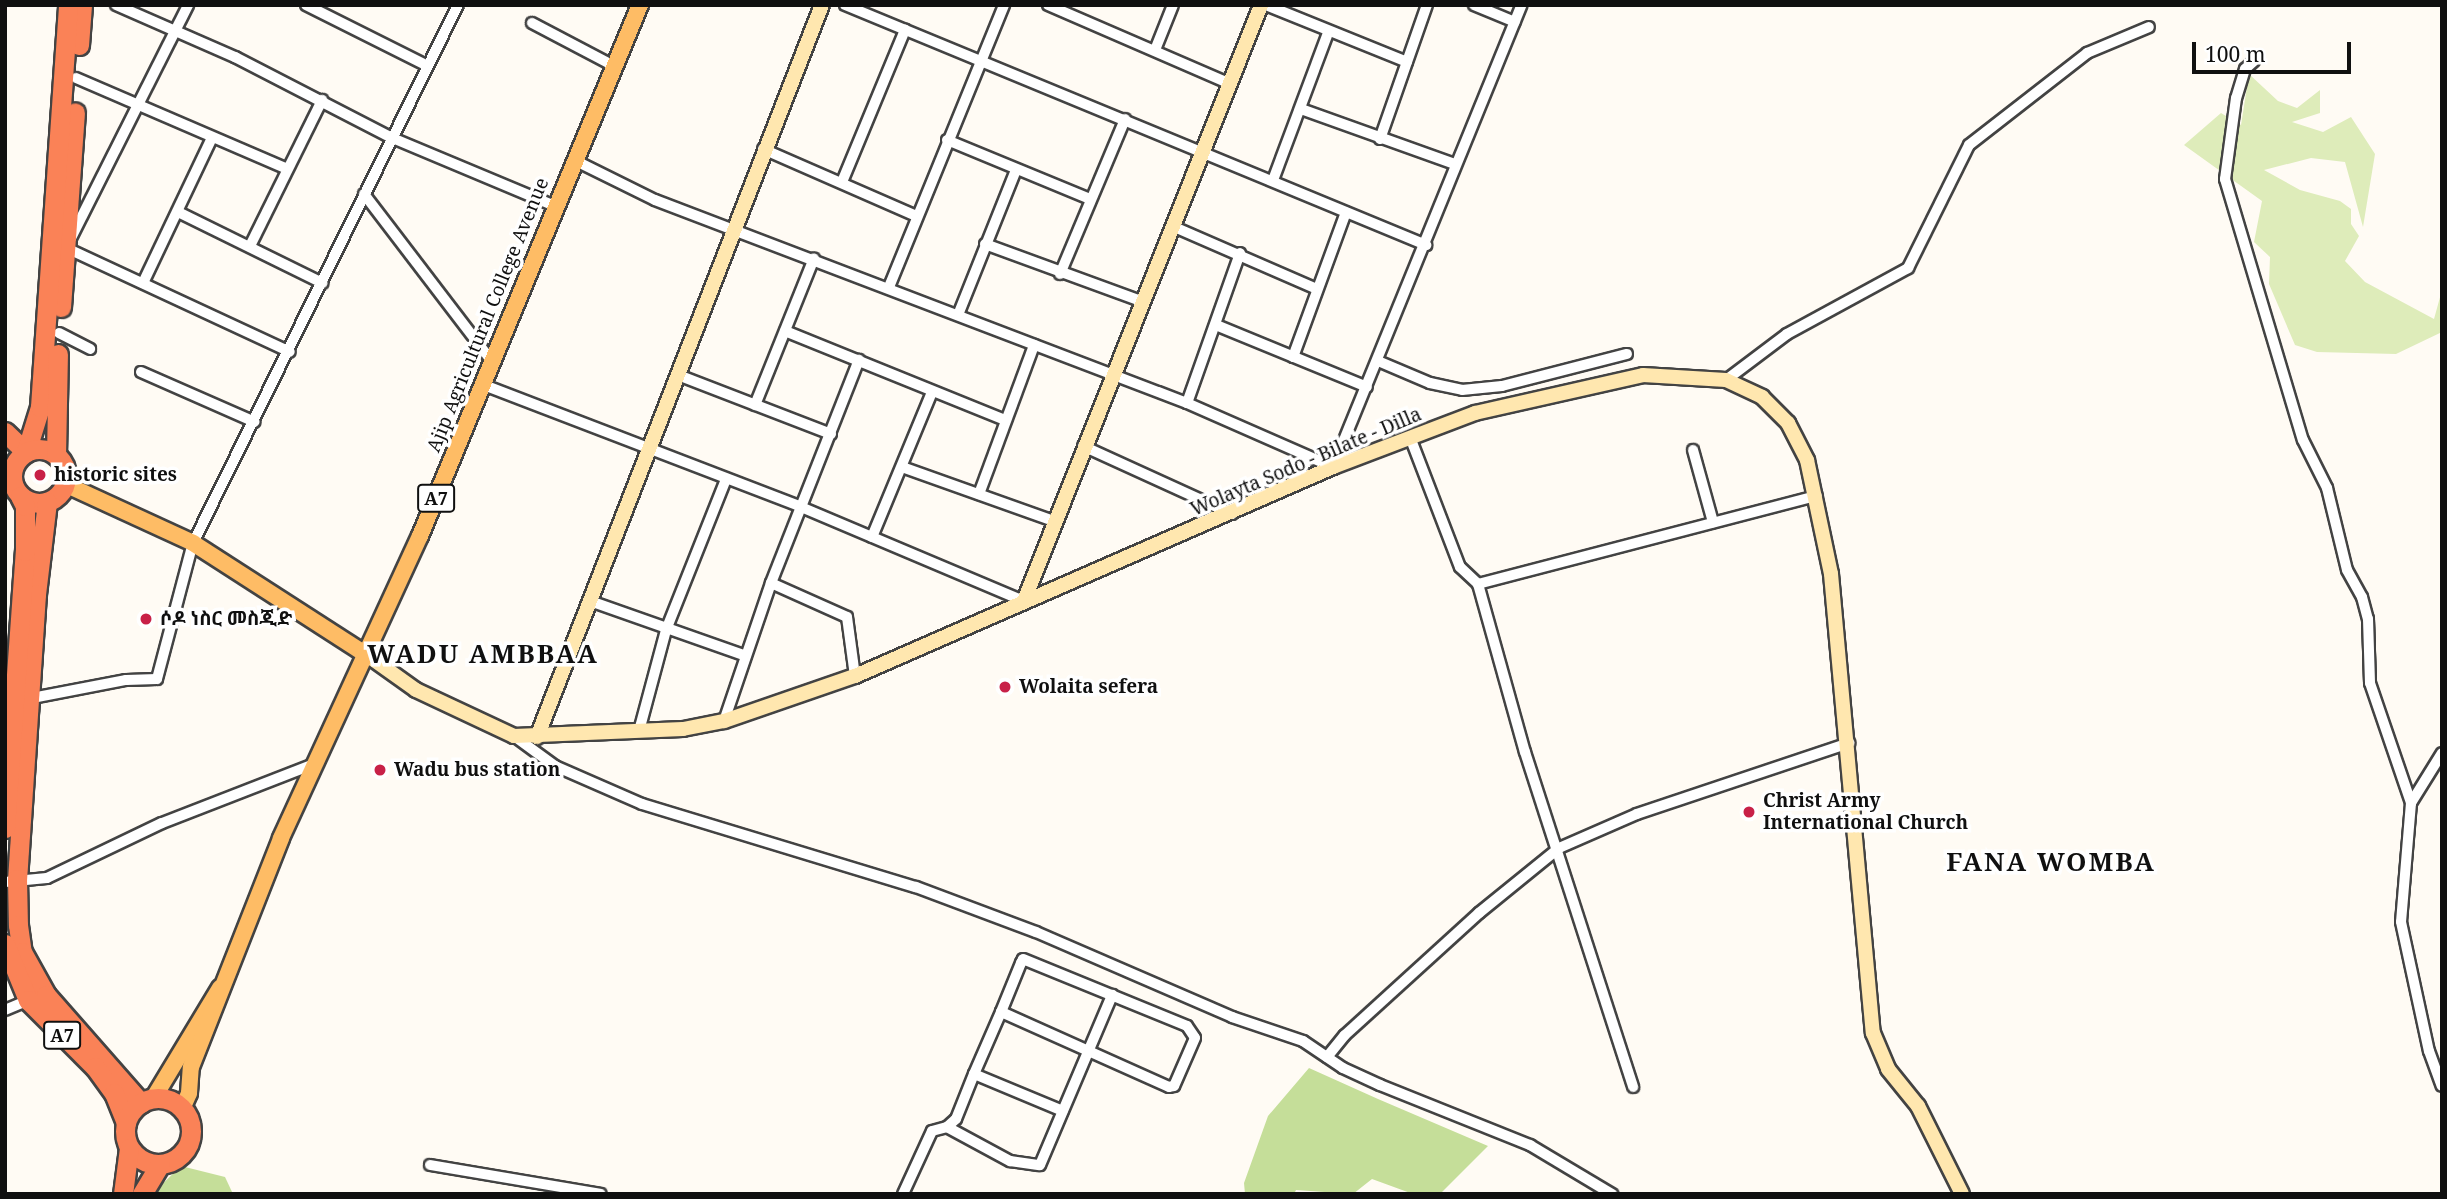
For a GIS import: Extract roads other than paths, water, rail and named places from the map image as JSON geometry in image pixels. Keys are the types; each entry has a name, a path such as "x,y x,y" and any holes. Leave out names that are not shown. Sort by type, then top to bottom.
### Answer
{"highway":[{"path":"56,455 68,5"},
{"path":"15,459 40,407 60,245 82,5"},
{"path":"5,432 15,459"},
{"path":"15,459 41,449 56,455 65,468 65,484 47,502 20,496"},
{"name":"A7","path":"15,459 12,482 20,496 26,530 24,699 11,880 18,925 32,974 147,1101 126,1123"},
{"name":"A7","path":"5,828 24,699 47,502"},
{"name":"A7","path":"5,944 28,1000 95,1067 114,1093 126,1123 129,1148 123,1194"},
{"path":"147,1101 182,1109"},
{"name":"A7","path":"142,1194 160,1164 182,1154 188,1143 191,1131 182,1109"},
{"path":"129,1148 137,1157 160,1164"}],"main road":[{"name":"Ajip Agricultural College Avenue","path":"221,986 281,838 368,655 484,385 612,65 640,5"},
{"path":"537,737 732,227 822,5"},
{"path":"1024,601 1228,83 1263,5"},
{"name":"Wolayta Sodo - Bilate - Dilla","path":"368,655 416,690 514,736 639,732 724,721 855,676 1024,601 1232,514 1334,467 1475,413 1601,382 1676,374 1726,380 1749,388 1788,422 1817,496 1831,574 1849,743 1862,942 1873,1033 1888,1069 1918,1106 1962,1194"},
{"path":"65,484 193,543 368,655"},
{"name":"A7","path":"147,1101 208,1002 221,986"},
{"name":"A7","path":"182,1109 189,1093 191,1068 221,986"}],"street":[{"path":"116,5 322,100 390,137 555,206"},
{"path":"188,5 142,103 60,245 290,352"},
{"path":"306,5 426,65"},
{"path":"24,699 126,680 157,679 193,543 290,352 390,137 458,5"},
{"path":"845,5 1426,244"},
{"path":"890,287 916,216 1004,5"},
{"path":"1048,5 1228,83"},
{"path":"1155,50 1173,5"},
{"path":"1263,5 1328,33 1407,62"},
{"path":"1380,139 1427,5"},
{"path":"1474,5 1515,22"},
{"path":"574,160 655,200 890,287 1187,403 1334,467 1426,244 1455,164 1522,5"},
{"path":"532,23 612,65"},
{"path":"1726,380 1787,334 1908,268 1969,145 2087,53 2149,27"},
{"path":"842,182 905,30"},
{"path":"1273,180 1328,33"},
{"path":"2254,61 2245,69 2236,98 2225,178 2303,440 2327,488 2347,570 2362,597 2368,619 2370,683 2411,803 2400,922 2429,1051 2442,1086"},
{"path":"76,78 142,103 212,138 287,169"},
{"path":"250,246 322,100"},
{"path":"1301,109 1455,164"},
{"path":"1060,274 1125,119"},
{"path":"143,283 212,138"},
{"path":"947,140 1090,199"},
{"path":"763,149 916,216"},
{"path":"958,315 1016,170"},
{"path":"364,194 493,363"},
{"path":"178,212 322,283"},
{"path":"1293,357 1346,212"},
{"path":"1172,226 1240,253 1317,289"},
{"path":"985,244 1141,302"},
{"path":"1187,403 1240,253"},
{"path":"755,405 814,258"},
{"path":"1216,325 1367,387"},
{"path":"785,331 1006,420"},
{"path":"59,333 90,349"},
{"path":"979,494 1034,345"},
{"path":"1378,362 1430,383 1462,390 1502,386 1627,354"},
{"path":"724,721 771,583 859,360"},
{"path":"141,372 255,422"},
{"path":"678,374 831,434"},
{"path":"484,385 801,507 1024,601"},
{"path":"873,537 932,392"},
{"path":"1410,437 1460,567 1478,583 1525,752 1559,848 1633,1087"},
{"path":"1083,446 1232,514"},
{"path":"1693,450 1713,523"},
{"path":"902,467 1054,521"},
{"path":"639,732 666,630 726,479"},
{"path":"1478,583 1817,496"},
{"path":"771,583 847,617 855,676"},
{"path":"590,600 666,630 746,656"},
{"path":"514,736 555,766 642,804 916,887 1036,932 1232,1017 1279,1031 1380,1086 1530,1145 1612,1194"},
{"path":"1327,1057 1459,932 1559,848 1637,814 1849,743"},
{"path":"2411,803 2442,753"},
{"path":"11,880 47,878 162,823 317,763"},
{"path":"903,1194 932,1131 947,1127 956,1119 974,1074 1001,1012 1026,958 1193,1030 1195,1038 1174,1086 1166,1086 1001,1012"},
{"path":"947,1127 1010,1161 1036,1168 1042,1164 1112,995"},
{"path":"5,1010 28,1000"},
{"path":"974,1074 1063,1111"},
{"path":"429,1165 601,1194"}],"place":[{"name":"historic sites","path":"40,475"},
{"name":"ሶዶ ነስር መስጂድ","path":"146,619"},
{"name":"Wolaita sefera","path":"1005,687"},
{"name":"Wadu bus station","path":"380,770"},
{"name":"Christ Army International Church","path":"1749,812"}],"district":[{"name":"WADU AMBBAA","path":"483,654"},
{"name":"FANA WOMBA","path":"2051,862"}]}
